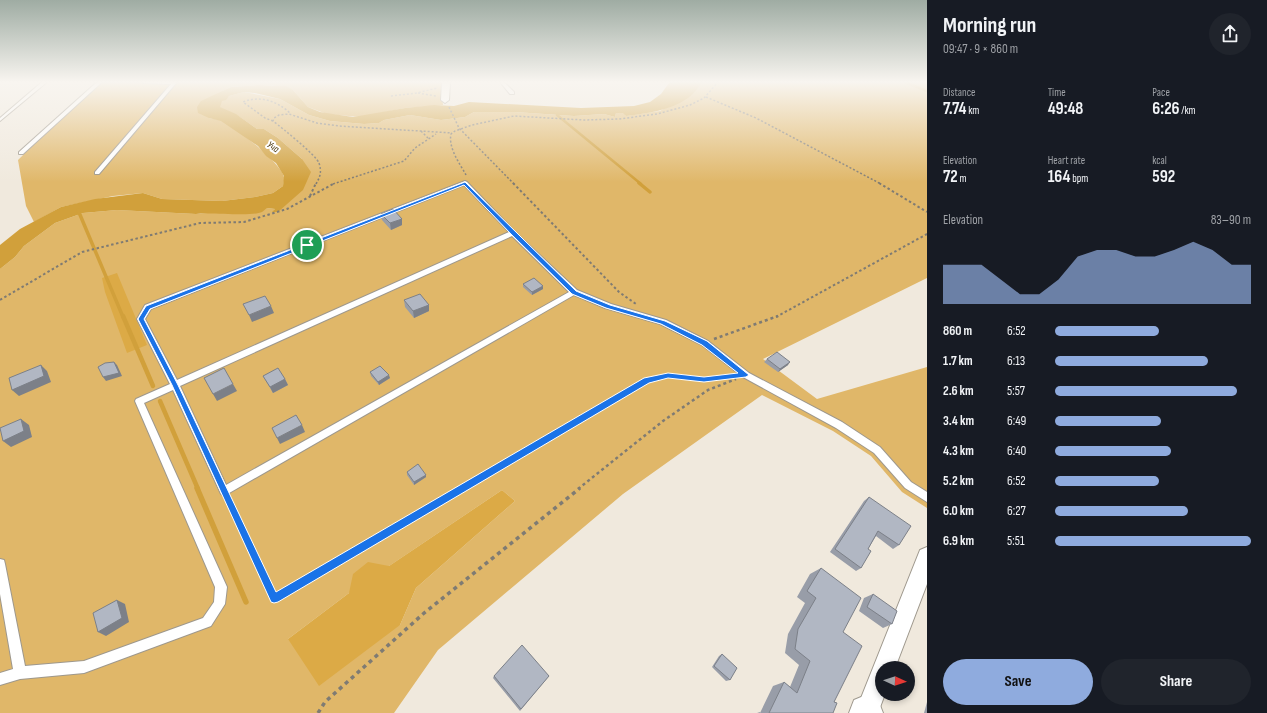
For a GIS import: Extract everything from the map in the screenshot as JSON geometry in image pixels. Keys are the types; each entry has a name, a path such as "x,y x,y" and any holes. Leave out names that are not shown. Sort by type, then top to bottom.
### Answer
{"street":[{"path":"887,661 927,557"},
{"path":"867,713 875,691"}],"lane":[{"path":"21,153 63,115"},
{"path":"97,173 146,115"},
{"path":"574,292 224,491 175,385 141,319 148,307 465,183 513,233 574,292 608,306 663,322 704,343 746,375 839,425 877,450 908,485 927,497"},
{"path":"0,679 20,673 84,667 207,622 219,604 221,587 139,401 513,233"},
{"path":"0,564 20,673"}],"path":[{"path":"261,115 273,121 290,134 319,162 321,174 310,196"},
{"path":"273,121 278,115"},
{"path":"294,115 313,122 340,127 421,131 436,134 452,133 459,128 480,124 500,117 519,116 569,120 645,115"},
{"path":"750,115 878,182 927,212"},
{"path":"454,119 459,128 619,292 663,322"},
{"path":"421,131 428,138"},
{"path":"452,133 450,136 450,146 468,178 465,183"},
{"path":"0,300 82,252 200,223 244,222 287,209 301,203 310,196 337,182 404,161 415,148 436,134"},
{"path":"704,343 772,319 927,234"},
{"path":"224,491 274,598 647,380 668,376 704,379 746,375"},
{"path":"318,713 325,702 423,614 663,421 708,390 746,375"}],"shaded area":[{"path":"63,115 210,115 209,118 221,120 227,123 256,146 275,163 281,171 284,179 283,186 273,193 255,197 222,201 162,199 143,193 113,196 61,207 34,222 26,206 18,160"},
{"path":"236,115 310,115 330,121 364,124 379,123 384,120 409,115 441,120 468,115 927,115 927,278 763,359 817,399 927,367 927,508 902,492 871,456 833,431 762,395 623,494 438,650 394,713 0,713 0,269 15,257 24,246 55,223 83,213 117,210 196,214 267,208 275,209 273,212 278,211 295,196 302,159 278,138 264,129 257,129","holes":["502,490 515,501 416,588 400,625 288,639 349,593"]},
{"path":"341,115 369,115 360,117"},
{"path":"117,273 147,345 127,353 105,292 102,278"},
{"path":"502,490 515,501 416,588 400,625 319,686 288,639 349,593 353,574 368,562 389,566"}],"water":[{"name":"Уча","path":"203,115 238,115 257,129 264,129 278,138 302,159 311,172 303,190 278,212 272,212 275,209 267,208 262,212 250,214 196,214 117,210 83,213 55,223 24,246 15,257 0,269 0,245 20,229 61,207 95,199 143,193 162,199 222,201 273,193 283,186 284,176 276,163 266,156 258,146 221,121"},
{"path":"310,115 342,115 353,117 363,115 409,115 384,120 379,123 364,124 330,121"},
{"path":"412,115 468,115 441,120"}],"building":[{"path":"393,209 402,219 390,223 381,214"},
{"path":"534,278 543,286 532,292 523,284"},
{"path":"420,294 429,305 413,311 404,300"},
{"path":"265,296 271,306 249,315 243,304"},
{"path":"777,352 790,362 780,369 767,359"},
{"path":"114,362 119,373 103,377 98,367 105,363"},
{"path":"41,365 44,376 12,390 9,378"},
{"path":"380,366 389,375 378,382 370,372"},
{"path":"224,368 233,384 213,394 204,378"},
{"path":"278,368 285,379 270,387 263,376"},
{"path":"296,415 302,425 277,438 272,428"},
{"path":"21,419 24,431 3,441 0,428"},
{"path":"418,464 426,475 414,482 407,472"},
{"path":"869,497 911,526 899,545 878,531 868,549 871,551 861,568 835,549"},
{"path":"821,568 861,598 843,632 862,646 834,702 837,703 833,713 769,713 784,682 797,693 810,661 795,649 798,629 816,598 807,591"},
{"path":"873,594 897,611 892,624 867,607"},
{"path":"117,600 122,618 98,632 93,613"},
{"path":"522,645 549,676 521,709 494,676"},
{"path":"722,654 737,668 730,680 714,666"}],"waterway":[{"path":"557,115 641,184"},
{"path":"639,183 650,192"},
{"path":"78,210 123,317"},
{"path":"123,316 153,386"},
{"path":"160,401 198,489"},
{"path":"197,488 246,602"}],"route":[{"path":"465,183 513,233 574,292 608,306 663,322 704,343 746,375 704,379 668,376 647,380 274,598 175,385 141,319 148,307 307,245 465,183"}]}
